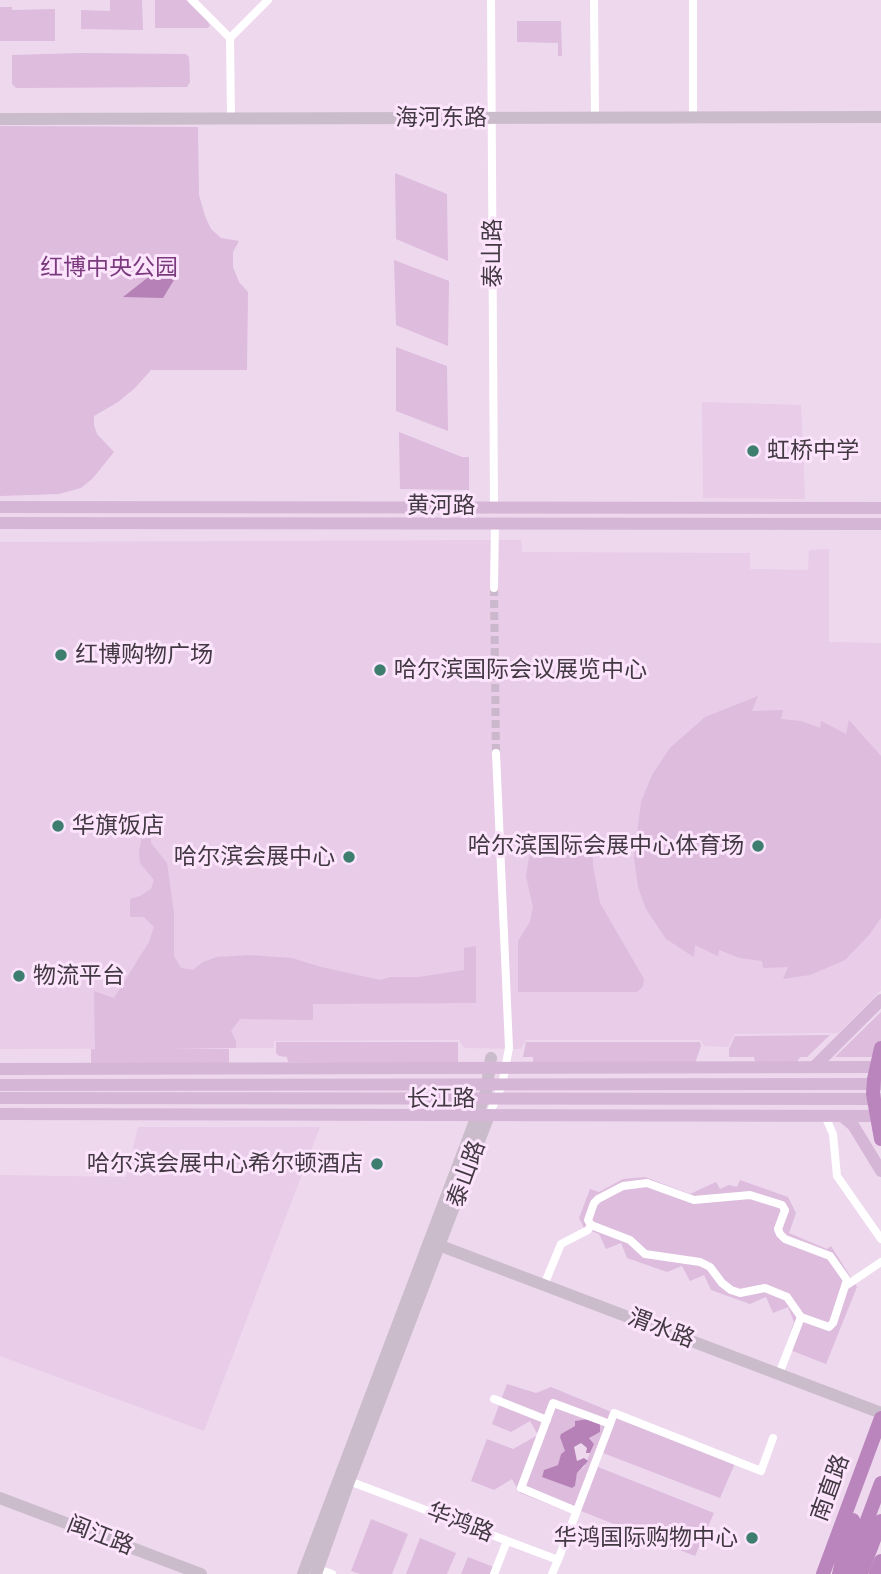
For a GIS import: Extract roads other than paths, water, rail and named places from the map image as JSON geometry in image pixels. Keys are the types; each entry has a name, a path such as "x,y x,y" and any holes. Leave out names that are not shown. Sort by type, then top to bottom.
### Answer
{"highway":[{"path":"881,1048 873,1094 881,1139"},
{"name":"南直路","path":"823,1574 881,1416"},
{"path":"839,1574 848,1534 881,1443"},
{"path":"847,1574 881,1483"},
{"path":"864,1574 881,1521"},
{"path":"864,1574 881,1541"},
{"path":"876,1574 881,1561"}],"main road":[{"name":"海河东路","path":"0,118 881,117"},
{"name":"黄河路","path":"0,507 881,508"},
{"name":"黄河路","path":"0,523 881,524"},
{"path":"814,1067 881,1000"},
{"path":"0,1069 491,1063 507,1067 881,1067"},
{"name":"泰山路","path":"303,1574 490,1099 488,1084 491,1063"},
{"name":"长江路","path":"0,1085 881,1084"},
{"name":"长江路","path":"0,1098 881,1099"},
{"path":"0,1114 881,1116"},
{"name":"泰山路","path":"317,1571 349,1481 441,1246 483,1115"},
{"path":"842,1116 853,1125 881,1171"},
{"name":"渭水路","path":"441,1246 779,1374 881,1416"},
{"name":"闽江路","path":"0,1498 201,1574"},
{"name":"闽江路","path":"0,1506 178,1574"}],"street":[{"path":"192,0 230,38 231,118"},
{"path":"230,38 268,0"},
{"name":"泰山路","path":"491,0 494,506"},
{"path":"594,0 595,118"},
{"path":"693,0 693,117"},
{"path":"494,589 495,522"},
{"name":"泰山路","path":"490,1099 502,1085 509,1048 496,753"},
{"path":"825,1116 833,1134 838,1175 881,1239"},
{"path":"647,1183 694,1200 750,1195 762,1197 782,1205 785,1209 778,1229 785,1239 830,1256 847,1280 847,1285 833,1323 829,1326 801,1317 786,1297 780,1294 765,1289 740,1293 731,1290 710,1267 700,1262 645,1254 630,1240 591,1225 588,1220 594,1203 623,1186 647,1183"},
{"path":"544,1285 561,1244 589,1230 591,1225"},
{"path":"847,1285 881,1262"},
{"path":"779,1374 801,1317"},
{"path":"494,1399 547,1420"},
{"path":"576,1511 521,1488 553,1403 610,1424"},
{"path":"552,1574 614,1413 761,1471 773,1438"},
{"name":"华鸿路","path":"349,1481 558,1560"},
{"path":"494,1574 507,1541"},
{"path":"317,1571 332,1574"}],"tunnel":[{"path":"494,588 496,753"}],"place":[{"name":"虹桥中学","path":"753,451"},
{"name":"红博购物广场","path":"61,655"},
{"name":"哈尔滨国际会议展览中心","path":"380,670"},
{"name":"华旗饭店","path":"58,826"},
{"name":"哈尔滨国际会展中心体育场","path":"758,846"},
{"name":"哈尔滨会展中心","path":"349,857"},
{"name":"物流平台","path":"19,976"},
{"name":"哈尔滨会展中心希尔顿酒店","path":"377,1164"},
{"name":"华鸿国际购物中心","path":"752,1538"}],"park label":[{"name":"红博中央公园","path":"109,268"}]}
